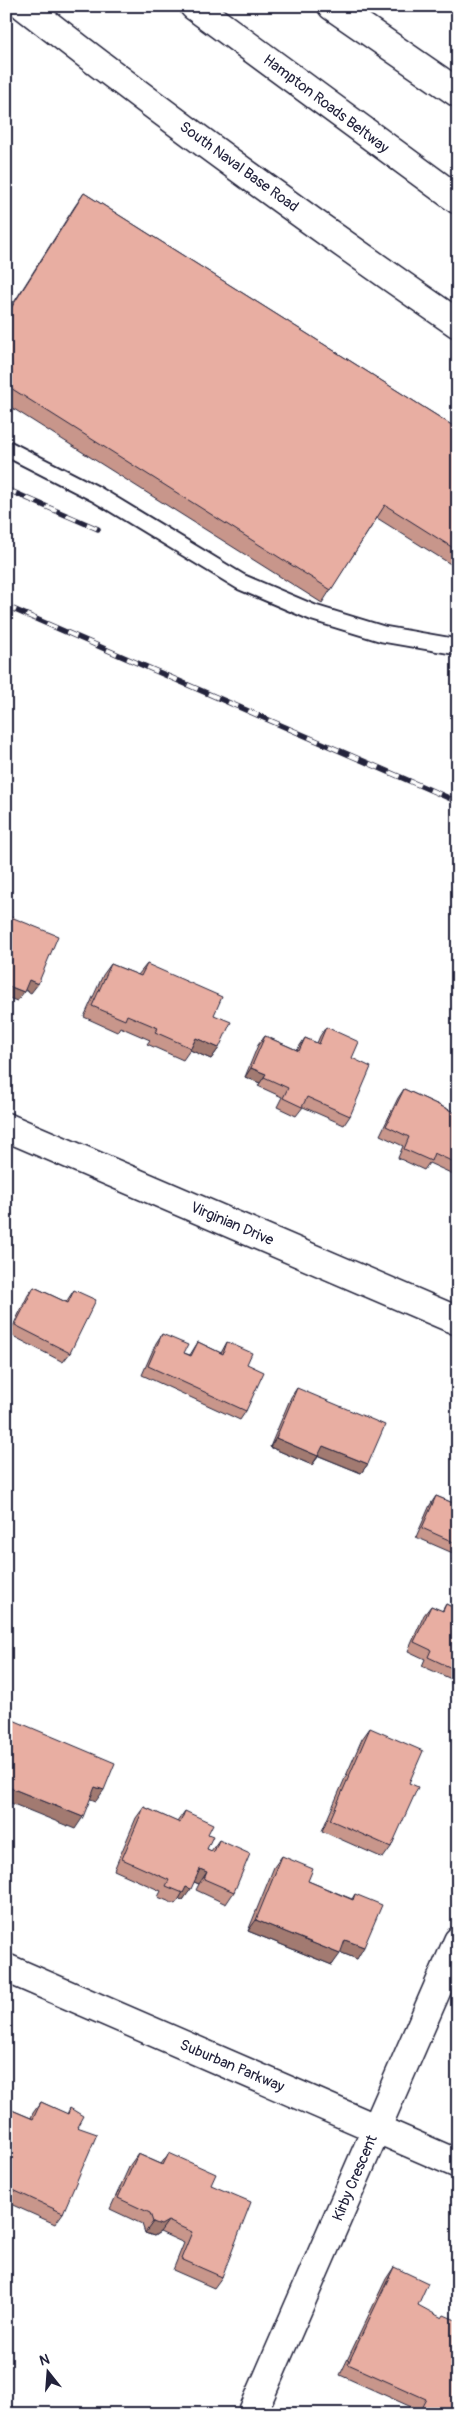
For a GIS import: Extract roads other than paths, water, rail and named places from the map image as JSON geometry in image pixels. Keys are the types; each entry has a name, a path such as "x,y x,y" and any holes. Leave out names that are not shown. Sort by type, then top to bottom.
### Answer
{"main road":[{"name":"South Naval Base Road","path":"24,6 91,58 367,261 458,324"},
{"name":"Hampton Roads Beltway","path":"194,6 458,200"},
{"path":"332,6 458,93"},
{"name":"Virginian Drive","path":"6,1127 458,1321"},
{"name":"Kirby Crescent","path":"252,2414 458,1942"},
{"name":"Suburban Parkway","path":"6,1968 458,2164"}],"lane":[{"path":"6,448 96,494 241,582 314,612 383,634 458,648"}],"railway":[{"path":"6,489 98,529"},
{"path":"6,606 458,802"}]}
